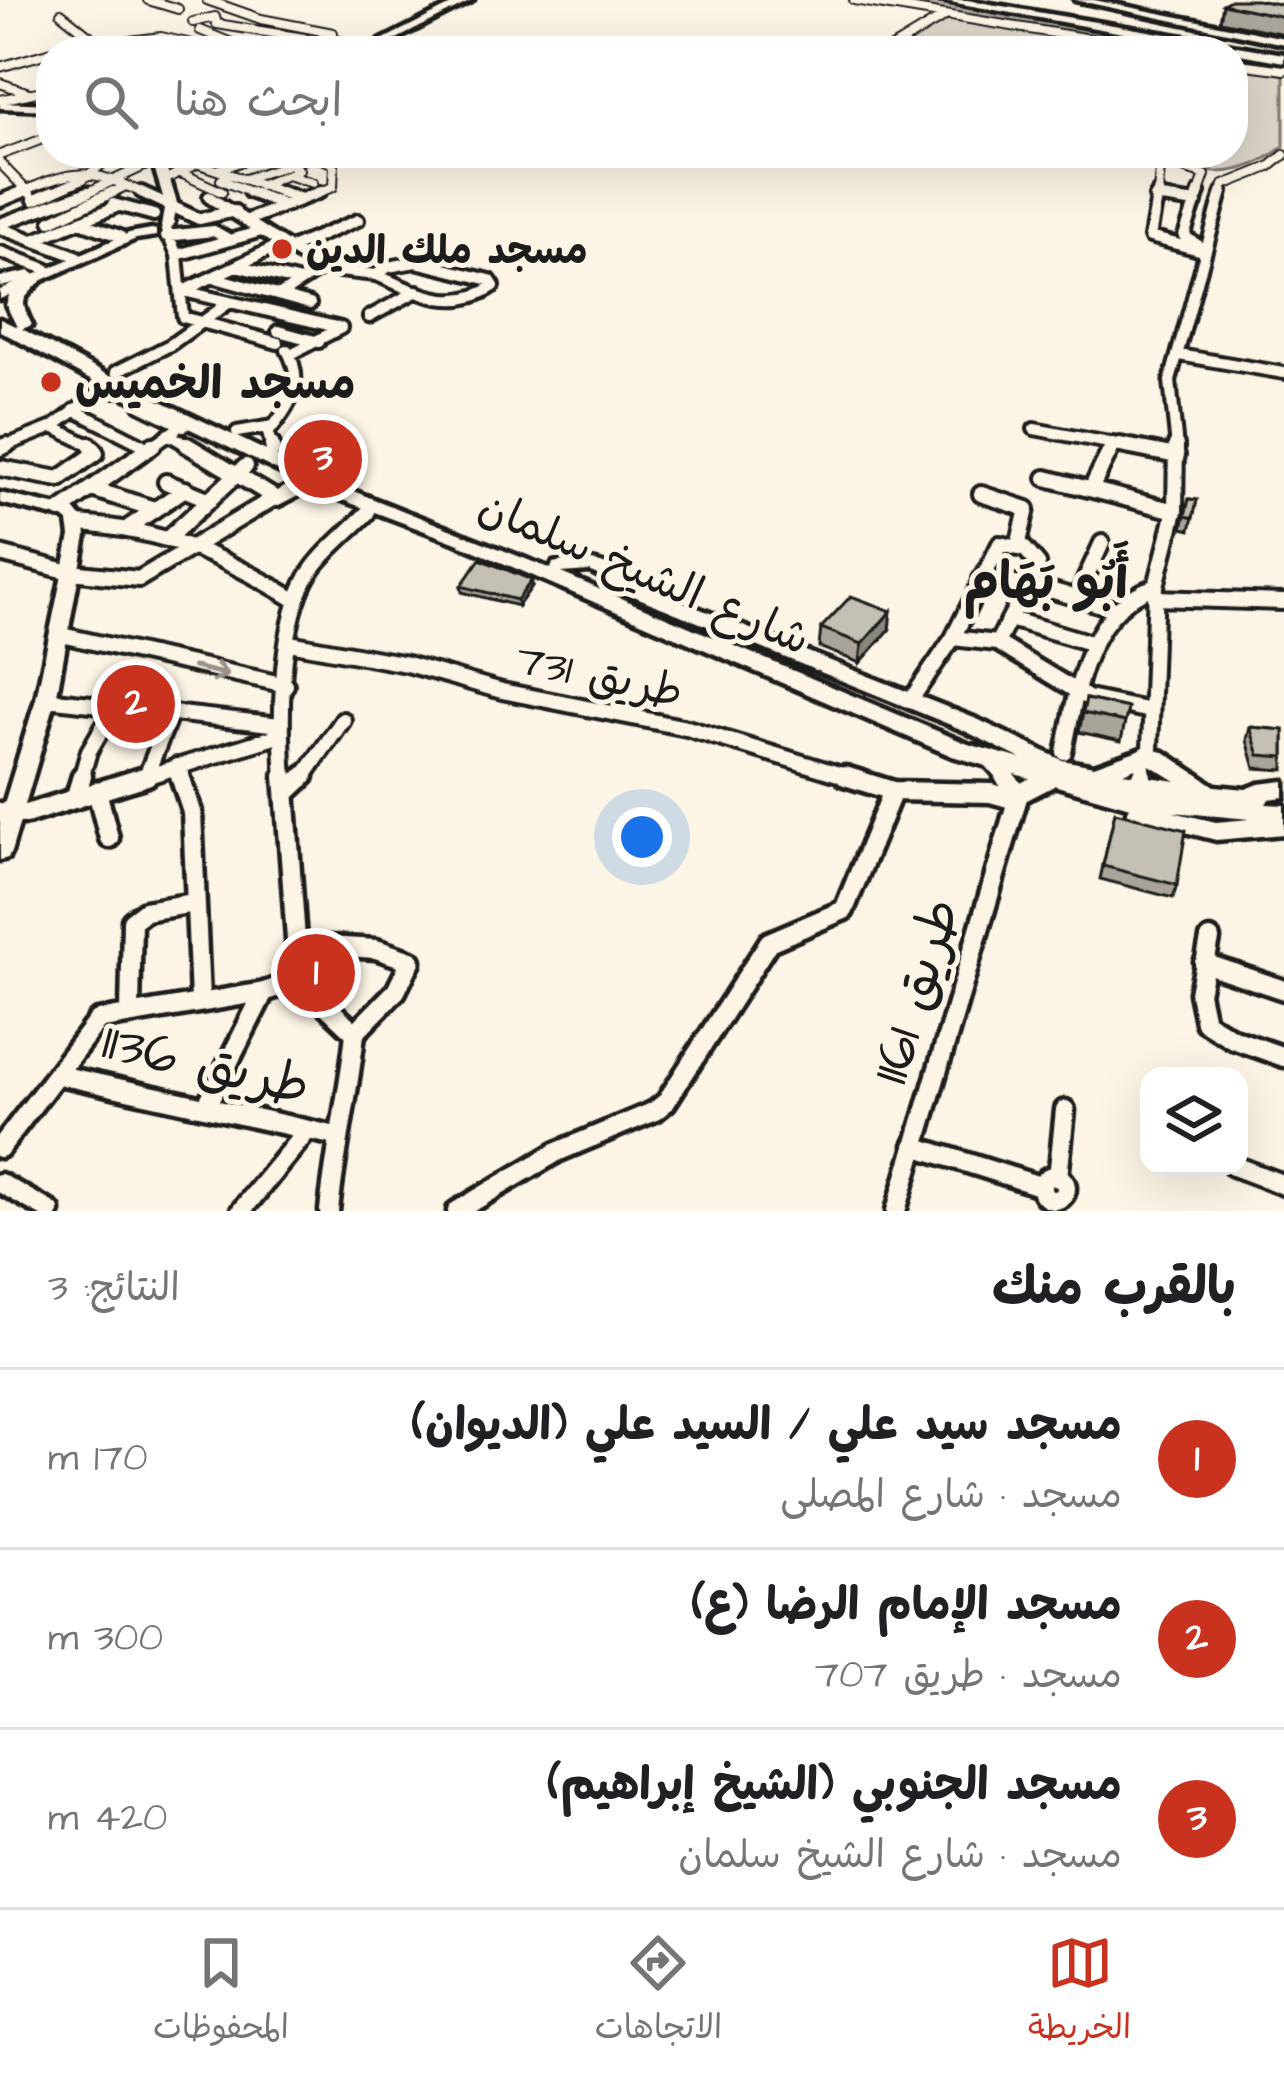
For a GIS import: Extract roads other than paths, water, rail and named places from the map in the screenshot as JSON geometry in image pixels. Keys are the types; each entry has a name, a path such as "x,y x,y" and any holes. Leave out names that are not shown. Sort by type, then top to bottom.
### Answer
{"highway":[{"path":"980,0 1179,36"},
{"path":"945,8 1147,36"},
{"path":"1248,48 1284,55"},
{"path":"1248,50 1284,55"}],"main road":[{"path":"0,289 36,275"},
{"path":"11,328 16,296 36,275"},
{"name":"شارع الشيخ سلمان","path":"0,311 11,328 237,432 279,459"},
{"name":"شارع الشيخ سلمان","path":"114,378 187,424 902,712 1149,794 1284,800"},
{"path":"279,459 304,485 537,578 565,576 594,565 643,593 1056,766 1092,800 1197,828 1246,830 1284,824"},
{"name":"شارع الشيخ سلمان","path":"565,576 992,761 1056,766 1184,807 1284,814"},
{"path":"1089,774 1150,755 1188,781 1238,797 1284,789"},
{"path":"1184,807 1246,830"}],"street":[{"path":"148,0 166,2 177,8 173,13"},
{"path":"206,0 332,36"},
{"path":"396,36 468,0"},
{"path":"854,0 945,8 1087,36"},
{"path":"1080,0 1284,41"},
{"path":"907,36 945,8"},
{"path":"61,13 86,36"},
{"path":"193,22 213,20 239,30 284,36"},
{"path":"180,36 213,20"},
{"path":"251,32 276,22"},
{"path":"200,30 220,36 239,30"},
{"path":"0,67 36,59"},
{"path":"1248,65 1284,70"},
{"path":"0,83 33,94"},
{"path":"0,102 36,93"},
{"path":"0,102 36,107"},
{"path":"36,145 0,162 16,176 43,216 66,227"},
{"path":"1149,794 1155,592 1175,511 1177,456 1169,391 1203,249 1224,185 1269,167 1284,155"},
{"path":"34,200 98,168"},
{"path":"43,216 139,168"},
{"path":"36,275 159,228 171,203 161,168"},
{"path":"166,179 192,168"},
{"path":"209,168 222,178 292,199"},
{"path":"222,178 239,168"},
{"path":"250,219 334,184 334,168"},
{"path":"1164,168 1150,237 1203,249"},
{"path":"1182,168 1205,175 1184,236 1203,249"},
{"path":"181,173 244,179 288,169 313,183 292,199"},
{"path":"0,201 58,176 89,175 115,180 199,218 229,208 288,169"},
{"path":"0,183 16,176"},
{"path":"58,176 97,188"},
{"path":"222,178 222,192 209,197 250,219 258,232 321,269 363,278 412,260 490,280 494,286 461,305 376,275"},
{"path":"244,179 255,190"},
{"path":"0,226 96,201 126,186"},
{"path":"80,196 118,206 159,228 177,255 182,314 192,322 320,342"},
{"path":"1155,197 1196,203"},
{"path":"34,240 118,206"},
{"path":"183,291 253,257 358,220"},
{"path":"80,222 120,236"},
{"path":"0,226 76,256"},
{"path":"36,275 120,236 159,228 216,232 233,239 253,257"},
{"path":"177,255 258,232"},
{"path":"207,247 231,268 300,282"},
{"path":"0,252 36,275"},
{"path":"256,308 321,269"},
{"path":"212,277 310,304 278,337"},
{"path":"183,291 341,328 291,355"},
{"path":"369,317 417,291"},
{"path":"0,448 53,428 114,378 181,338 192,322 230,302"},
{"path":"278,337 291,355 299,391 267,437 279,459"},
{"path":"1179,355 1284,374"},
{"path":"74,410 147,447"},
{"path":"60,512 147,447 187,424"},
{"path":"237,432 273,426"},
{"path":"0,468 64,478 96,453 96,448 53,428"},
{"path":"1034,429 1177,456"},
{"path":"168,434 242,472 274,498 283,499 304,485"},
{"path":"1091,489 1113,445"},
{"path":"167,539 242,472"},
{"path":"1046,478 1175,511"},
{"path":"166,482 210,500"},
{"path":"92,489 154,509"},
{"path":"129,527 185,489"},
{"path":"981,494 1027,508 1019,542 1038,564 997,643"},
{"path":"0,554 70,572 146,577 274,498"},
{"path":"0,499 74,517 78,530 46,699 6,813 0,852"},
{"path":"355,1034 299,980 281,730 297,601 312,569 367,513"},
{"path":"78,530 129,527 226,558 297,601"},
{"path":"910,701 953,638 1000,543 1023,549"},
{"path":"1078,597 1102,543"},
{"path":"981,579 1027,585 1115,609"},
{"path":"992,761 1018,797 1056,766 1094,644 1131,591 1284,602"},
{"path":"1010,619 1094,644"},
{"path":"57,634 286,685"},
{"path":"953,638 997,643 1088,698 1151,711"},
{"name":"طريق 731","path":"290,644 407,664 502,692 687,728 893,791 1018,797"},
{"path":"46,699 281,730"},
{"path":"75,799 89,751 114,708"},
{"path":"146,776 171,713"},
{"path":"288,790 299,783 343,720"},
{"path":"6,813 75,799 281,730"},
{"path":"177,766 192,812 200,1000"},
{"path":"98,791 110,838"},
{"path":"457,1211 557,1152 666,1102 769,942 847,905 893,791"},
{"name":"طريق 1161","path":"896,1211 1018,797"},
{"path":"130,1011 132,921 145,911 194,903"},
{"path":"1210,939 1195,1004 1201,1017 1226,1037 1284,1057"},
{"path":"296,944 376,950 411,961 396,991 355,1034 336,1136 329,1211"},
{"path":"1204,963 1284,990"},
{"path":"0,1148 98,1020 264,992 299,980"},
{"path":"207,1105 264,992"},
{"name":"طريق 1136","path":"59,1076 336,1136"},
{"path":"914,1146 1049,1182 1065,1110"},
{"path":"241,1211 306,1132"},
{"path":"1248,1171 1284,1185"},
{"path":"0,1184 50,1211"}],"waterway":[{"path":"881,0 1108,36"},
{"path":"1248,58 1284,64"}],"place":[{"name":"مسجد ملك الدين","path":"282,249"},
{"name":"مسجد الخميس","path":"51,382"},
{"name":"مسجد الجنوبي (الشيخ إبراهيم)","path":"323,459"},
{"name":"مسجد الإمام الرضا (ع)","path":"136,704"},
{"name":"مسجد سيد علي / السيد علي (الديوان)","path":"316,973"}],"district":[{"name":"أَبُو بَهَام","path":"1046,580"}]}
